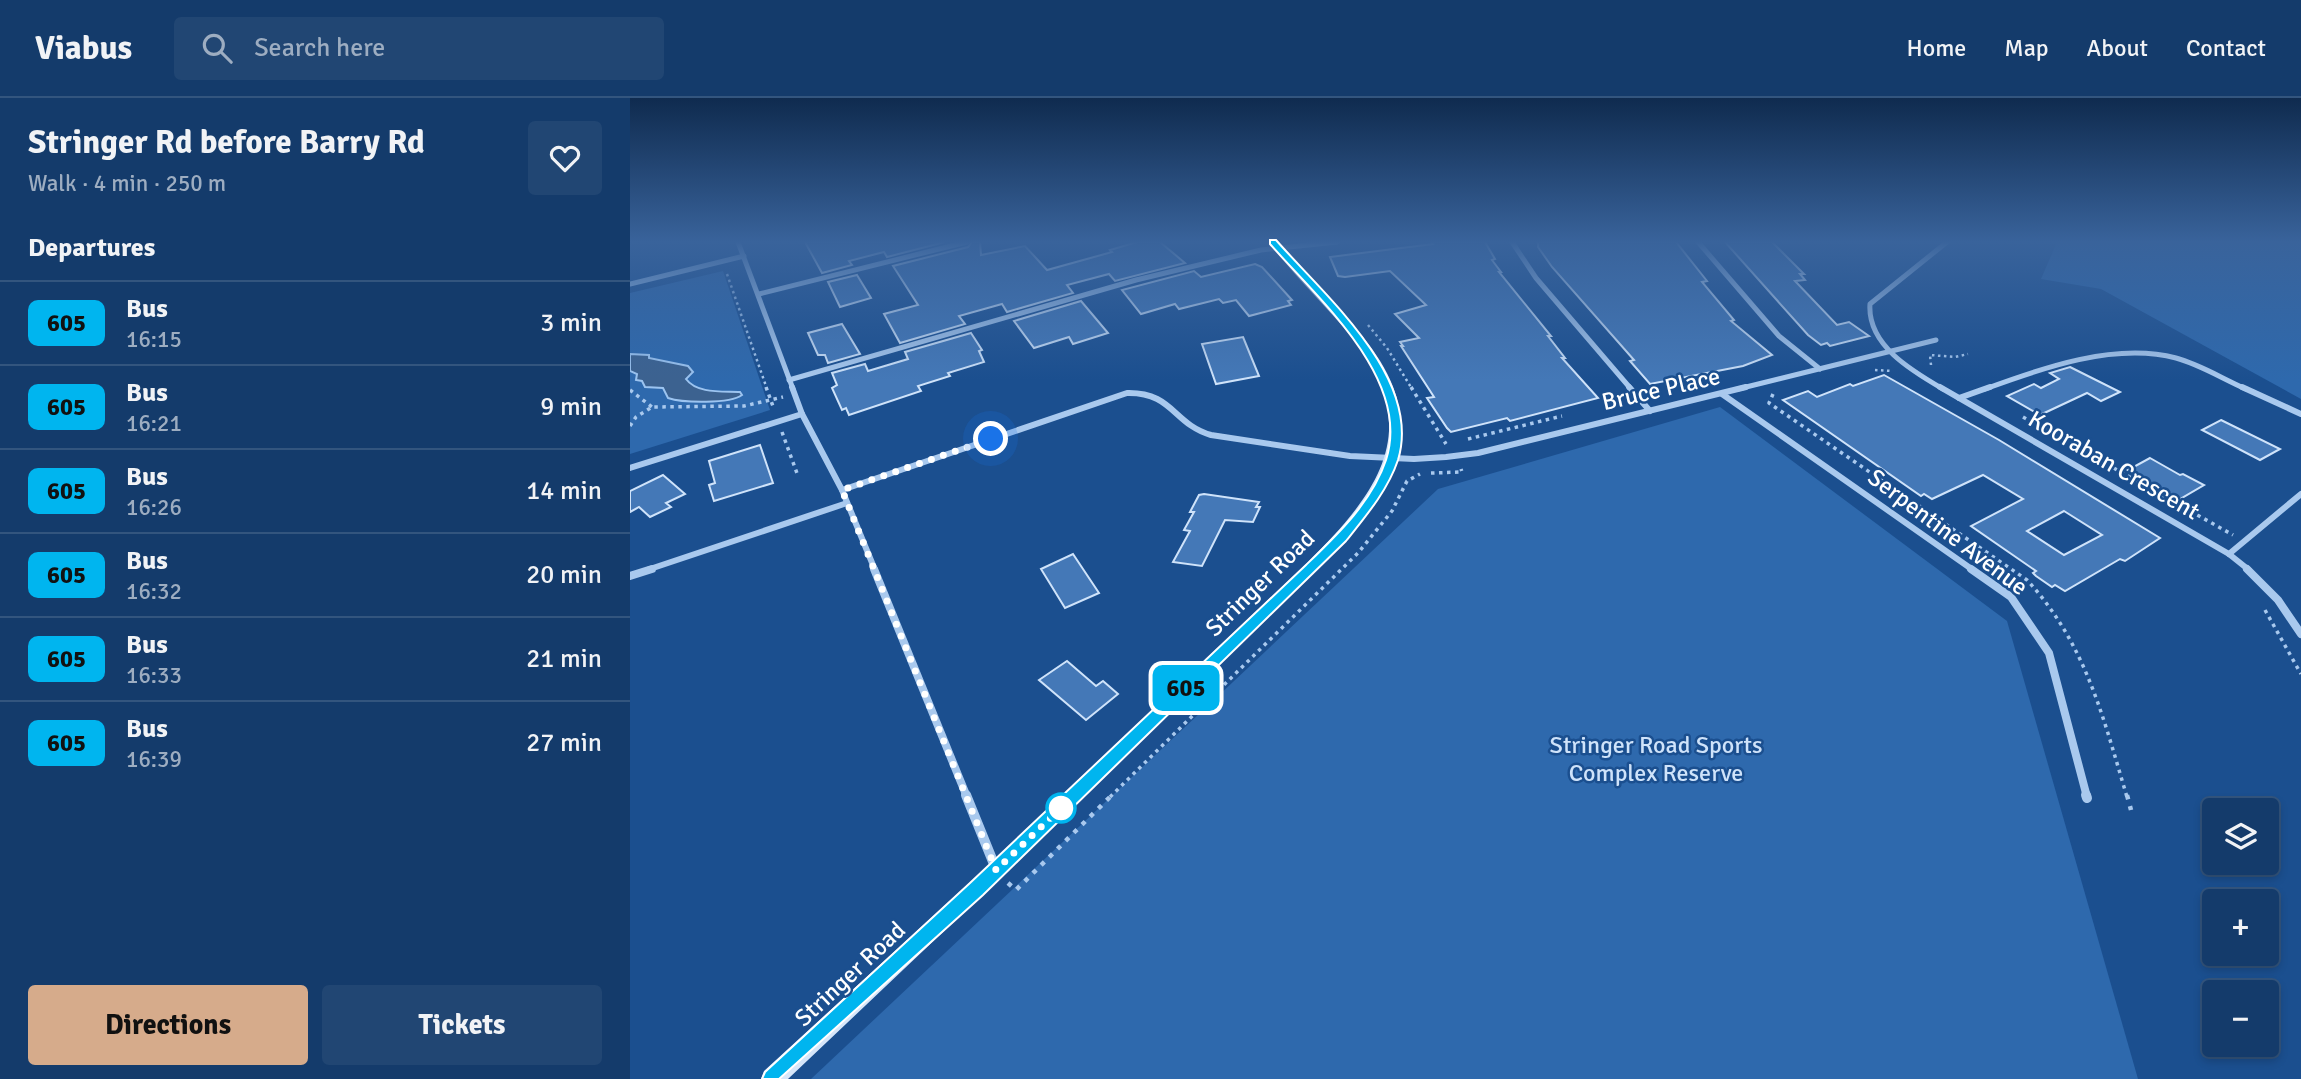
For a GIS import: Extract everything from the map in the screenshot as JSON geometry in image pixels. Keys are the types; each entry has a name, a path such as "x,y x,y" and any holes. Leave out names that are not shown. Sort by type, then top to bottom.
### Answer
{"street":[{"path":"757,288 802,414 842,490 996,870"},
{"path":"760,294 785,288"},
{"path":"789,380 1109,288"},
{"name":"Stringer Road","path":"772,1079 996,870 1342,538 1373,498 1392,460 1396,437 1394,404 1376,363 1312,288"},
{"path":"1544,288 1650,411"},
{"path":"1738,288 1779,335 1820,369"},
{"path":"1888,351 1869,319 1870,304 1890,288"},
{"name":"Bruce Place","path":"842,490 1115,397 1139,392 1162,397 1191,426 1203,433 1364,459 1437,459 1478,453 1936,340"},
{"name":"Kooraban Crescent","path":"1888,351 1959,398 2229,554 2261,579 2281,601 2301,634"},
{"path":"1959,398 2046,367 2139,351 2178,358 2301,414"},
{"name":"Serpentine Avenue","path":"1723,394 2011,597 2031,622 2049,653 2087,798"},
{"path":"630,468 802,414"},
{"path":"2229,554 2301,494"},
{"path":"630,576 847,503"}],"path":[{"path":"731,288 798,476"},
{"path":"1941,371 1929,364 1930,355 1955,357 1968,354"},
{"path":"1863,372 1876,369 1900,372"},
{"path":"630,390 652,407"},
{"path":"1773,393 1769,404 2027,580 2048,600 2081,655 2131,810"},
{"path":"630,426 636,417 652,407 744,405 795,394"},
{"path":"2014,412 2244,541"},
{"path":"1459,441 1567,415"},
{"path":"2260,602 2301,674"}],"green space":[{"path":"652,288 729,288 770,410 630,454 630,293"},
{"path":"2094,288 2301,288 2301,399 2101,289"},
{"name":"Stringer Road Sports Complex Reserve","path":"1720,407 2007,621 2138,1079 811,1079 1438,489"}],"shaded area":[{"path":"630,354 649,355 649,358 688,366 693,372 686,379 691,384 711,391 740,392 742,395 706,402 668,398 663,388 645,387 642,381 636,380 637,374 630,371"}],"building":[{"path":"831,288 865,288 871,298 840,307"},
{"path":"907,288 1069,288 1073,293 1007,312 1002,304 959,316 965,324 900,343 884,314 918,305"},
{"path":"1130,288 1281,288 1292,300 1288,301 1291,305 1249,316 1236,300 1223,303 1219,299 1179,309 1175,304 1141,314 1122,290"},
{"path":"1408,288 1512,288 1551,336 1548,336 1565,358 1562,358 1598,398 1510,421 1507,418 1451,432 1427,398 1434,397 1400,342 1419,338 1395,314 1426,305"},
{"path":"1570,288 1707,288 1734,320 1731,321 1772,355 1743,366 1650,384 1630,361 1634,360"},
{"path":"1766,288 1801,288 1837,325 1849,322 1869,336 1830,346 1827,343 1821,345 1808,335"},
{"path":"1081,301 1108,333 1073,344 1069,337 1034,348 1014,321"},
{"path":"842,324 860,354 828,363 825,355 818,355 808,333"},
{"path":"971,333 982,350 979,351 984,362 918,386 921,391 849,415 846,408 842,410 832,388 837,385 832,373 865,364 868,371 908,359 905,352"},
{"path":"1243,337 1259,376 1216,384 1202,344"},
{"path":"2070,367 2120,392 2101,401 2087,393 2040,415 2007,396 2034,384 2041,388 2059,379 2050,373"},
{"path":"1884,375 1999,440 2160,538 2125,561 2120,559 2065,591 2055,585 2052,587 2033,573 2036,571 1971,526 2023,499 1983,475 1932,499 1924,494 1921,496 1783,400 1808,391 1817,397 1850,384 1853,386","holes":["2064,511 2102,535 2064,555 2027,531"]},
{"path":"2221,420 2280,449 2260,460 2202,430"},
{"path":"760,445 773,483 714,501 709,485 715,483 709,461"},
{"path":"2150,458 2204,485 2180,499 2128,470"},
{"path":"663,475 685,494 666,503 671,507 650,517 639,507 630,512 630,491"},
{"path":"1199,495 1259,502 1256,507 1260,507 1253,522 1225,520 1202,566 1173,562 1190,531 1184,530 1194,512 1190,512"},
{"path":"1073,554 1099,593 1065,608 1041,569"},
{"path":"1067,661 1096,686 1103,681 1118,694 1086,720 1039,680"}],"bus line":[{"name":"605","path":"772,1079 976,889 1342,538 1373,498 1392,460 1396,437 1394,404 1384,378 1366,347 1312,288"}],"route":[{"path":"991,439 842,490 996,870 1061,808"}]}
